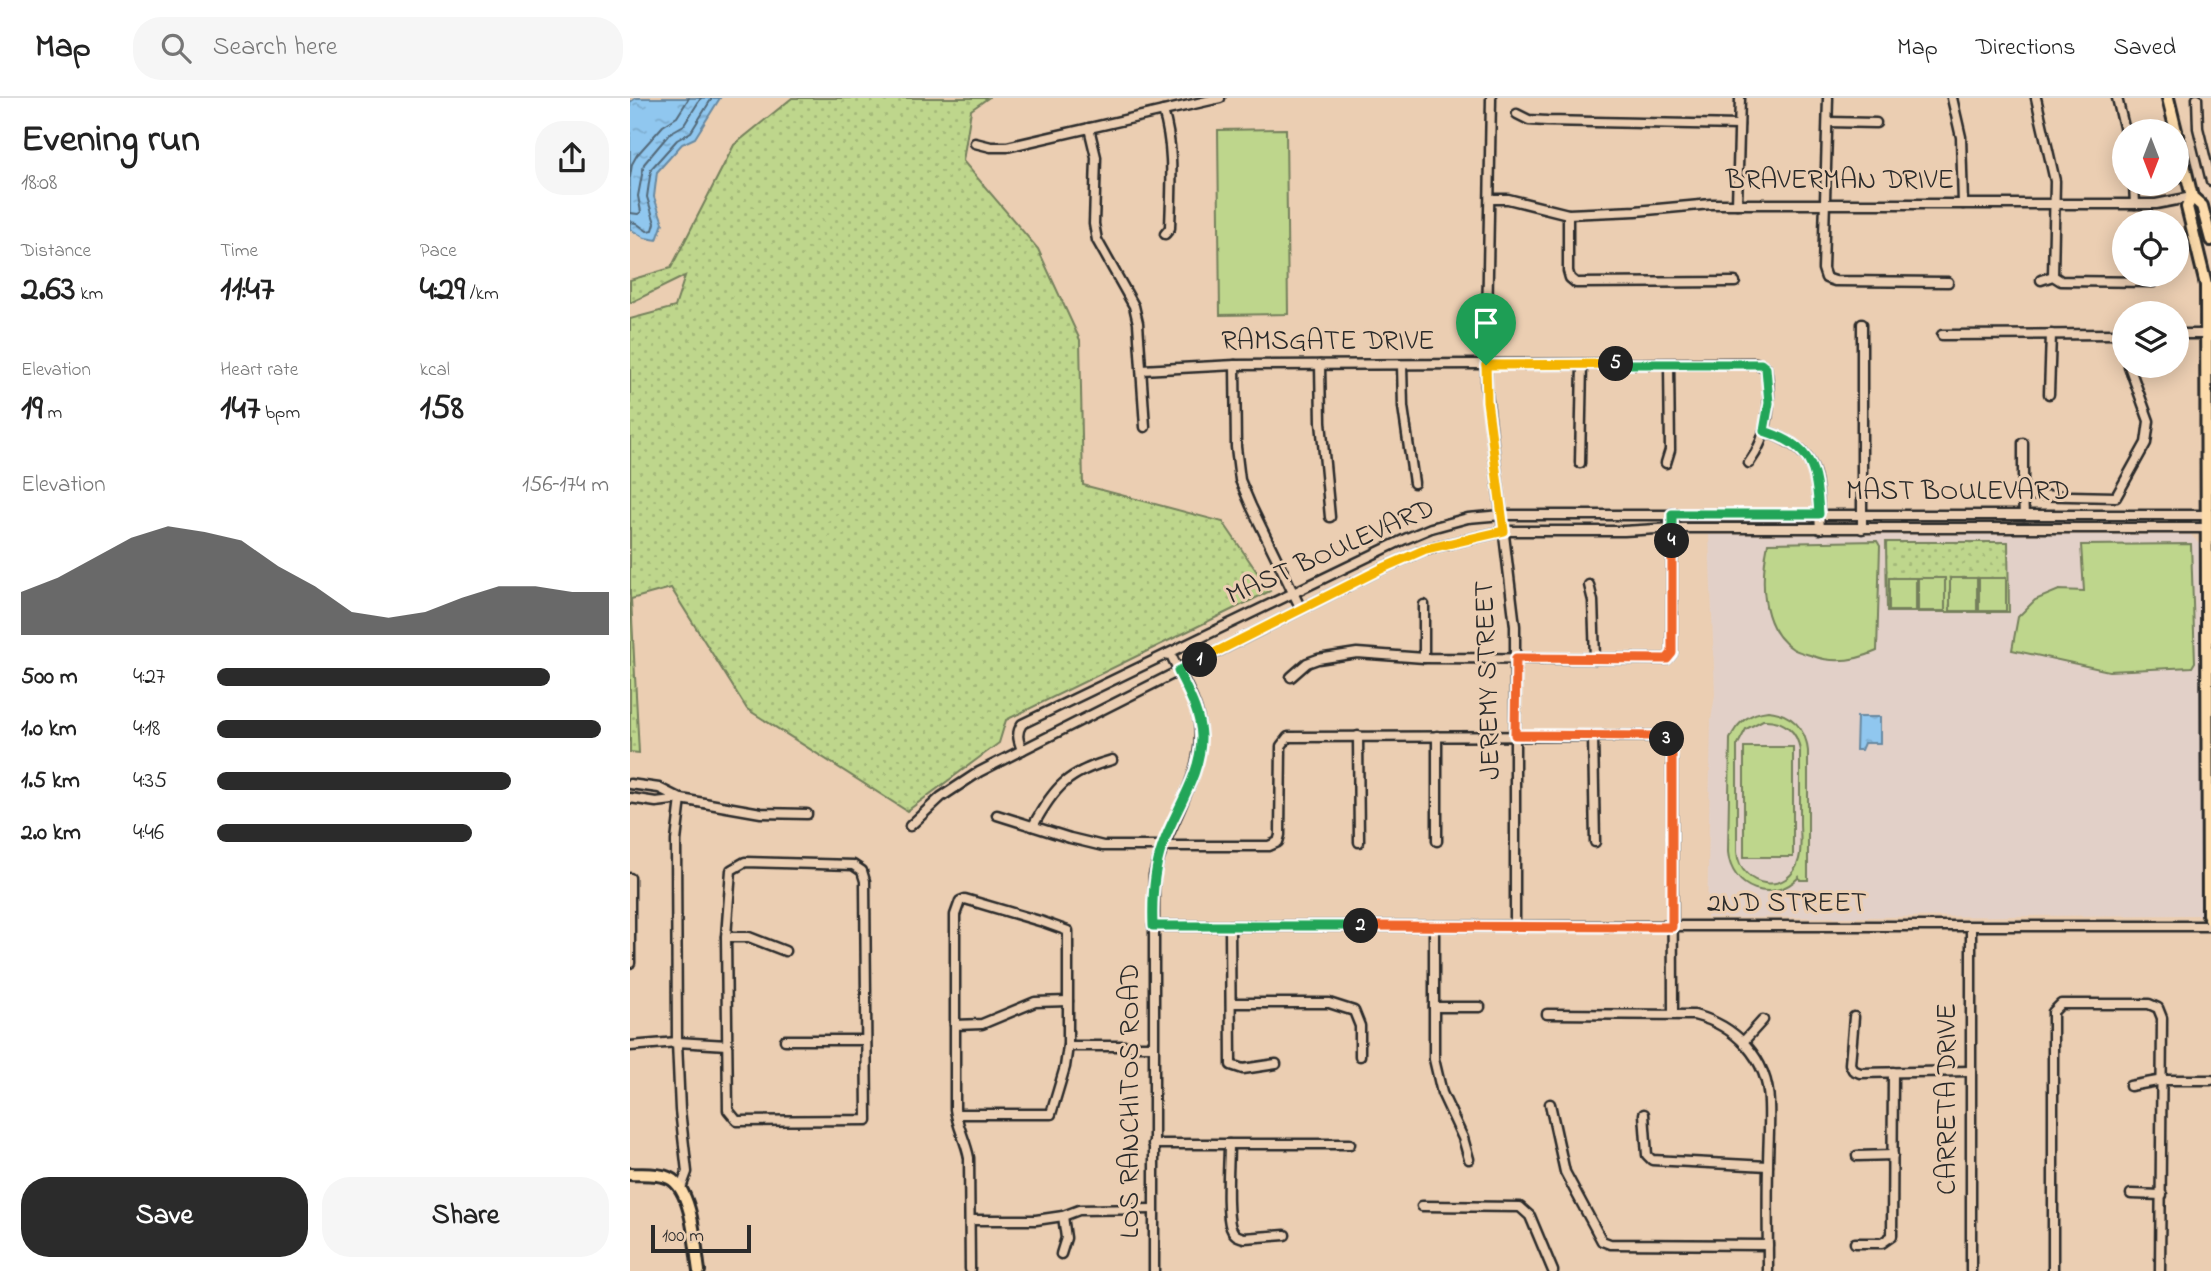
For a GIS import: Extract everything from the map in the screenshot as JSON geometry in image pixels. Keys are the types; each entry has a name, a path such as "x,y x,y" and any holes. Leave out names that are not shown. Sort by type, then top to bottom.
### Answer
{"main road":[{"path":"2168,98 2173,119"},
{"path":"2189,184 2192,197 2202,206 2211,240"},
{"path":"2192,197 2187,207 2204,276 2207,334 2208,914 2211,920"},
{"path":"2204,276 2210,282 2211,302"},
{"path":"630,1174 664,1176 681,1188 687,1199 699,1271"}],"street":[{"path":"975,144 1007,147 1220,98"},
{"name":"JEREMY STREET","path":"1492,98 1486,365 1487,401 1515,626 1514,925"},
{"path":"1737,204 1740,98"},
{"path":"1828,98 1823,270 1826,278 1836,281 1948,282"},
{"path":"1952,98 1961,137 1963,204"},
{"path":"2036,98 2055,181 2053,276"},
{"path":"2117,98 2122,119"},
{"path":"2197,98 2198,128 2211,181"},
{"path":"1163,111 1170,131 1172,157 1170,228 1165,234"},
{"path":"1517,114 1529,120 1547,121 1739,125"},
{"path":"2199,120 2211,117"},
{"path":"1828,122 1876,123"},
{"path":"1089,128 1096,157 1094,224 1097,240 1134,306 1138,323 1145,427"},
{"path":"2135,196 2135,204"},
{"name":"BRAVERMAN DRIVE","path":"1490,199 1508,200 1568,214 1711,204 2156,204 2192,197"},
{"path":"1568,214 1567,271 1576,283 1735,282"},
{"path":"2041,281 2053,276"},
{"path":"2053,276 2061,281 2112,282"},
{"path":"1862,324 1863,530"},
{"path":"2049,394 2051,334"},
{"path":"1942,335 2112,334"},
{"path":"2189,334 2207,334"},
{"name":"RAMSGATE DRIVE","path":"1142,370 1235,365 1756,363 1766,368 1769,403 1764,431"},
{"path":"1580,463 1582,364"},
{"path":"1666,463 1670,450 1669,364"},
{"path":"1235,365 1236,447 1240,480 1301,609"},
{"path":"1320,365 1321,422 1330,517"},
{"path":"1402,365 1403,407 1414,483"},
{"path":"2023,495 2116,497 2146,443 2149,421 2133,378"},
{"path":"1749,463 1764,431 1787,440 1807,458 1817,478 1820,529"},
{"path":"2023,443 2024,515"},
{"path":"1291,677 1307,663 1318,659 1357,653 1424,658 1659,660 1670,656 1673,637 1672,514"},
{"name":"MAST BOULEVARD","path":"1022,750 1018,741 1018,730 1023,724 1359,560 1431,528 1468,518 1502,515 1672,514 2209,515"},
{"name":"MAST BOULEVARD","path":"910,826 941,797 979,772 1301,609 1426,549 1504,531 1624,531 1672,528 2209,528"},
{"path":"1589,585 1593,601 1595,659"},
{"path":"1424,605 1424,658"},
{"name":"LOS RANCHITOS ROAD","path":"1154,1271 1154,875 1162,845 1195,770 1200,751 1197,712 1170,653"},
{"path":"1358,736 1359,842"},
{"path":"1437,736 1437,841"},
{"path":"1592,736 1595,842"},
{"path":"997,815 1103,846 1269,846 1278,842 1283,741 1294,737 1657,736 1670,742 1672,760 1673,1013"},
{"path":"1033,826 1049,797 1063,782 1084,769 1112,760"},
{"path":"630,784 659,788 681,799 761,813 807,814"},
{"path":"630,798 656,802 681,799"},
{"path":"681,799 677,841 677,1042 680,1110 687,1172 681,1188"},
{"path":"745,862 853,865 862,871 865,881 867,1120 737,1121 727,1110 726,937 732,870 745,862"},
{"path":"630,963 631,882"},
{"path":"956,1114 1051,1114 1065,1067 1068,1046 1068,931 965,899 960,901 955,915 956,1114 969,1157 970,1269"},
{"name":"2ND STREET","path":"1153,926 2211,926"},
{"path":"1230,926 1231,1065 1243,1069 1276,1064"},
{"path":"1434,926 1434,1059 1442,1093 1463,1138 1469,1159"},
{"name":"CARRETA DRIVE","path":"1970,927 1971,1271"},
{"path":"726,937 749,937 785,951"},
{"path":"955,1025 982,1024 1035,1002 1068,1000"},
{"path":"1231,1003 1329,1003 1354,1011 1360,1026 1360,1056"},
{"path":"2053,1271 2052,1015 2061,1004 2149,1003 2158,1008 2162,1018 2161,1271"},
{"path":"1434,1007 1480,1007"},
{"path":"1547,1014 1693,1015 1712,1020 1743,1042 1760,1066 1769,1093 1768,1271"},
{"path":"1854,1017 1850,1064 1853,1070 1860,1073 1970,1071"},
{"path":"1743,1042 1763,1020"},
{"path":"785,1040 866,1040"},
{"path":"630,1046 677,1042 727,1045"},
{"path":"1068,1046 1152,1046"},
{"path":"1855,1243 1882,1243 1892,1236 1893,1072"},
{"path":"2130,1086 2163,1080 2211,1080"},
{"path":"1550,1104 1565,1171 1602,1241 1617,1244 1768,1245"},
{"path":"1644,1114 1647,1155 1652,1160 1768,1166"},
{"path":"1153,1144 1350,1144"},
{"path":"1229,1144 1229,1213 1233,1232 1244,1238 1285,1235"},
{"path":"1857,1156 1893,1155"},
{"path":"2131,1194 2162,1195"},
{"path":"1422,1206 1520,1207 1530,1216 1553,1271"},
{"path":"970,1220 1036,1220 1063,1216 1079,1210 1153,1209"},
{"path":"1061,1254 1066,1238 1063,1216"}],"shaded area":[{"path":"1709,535 2191,535 2201,546 2200,915 1707,918 1711,720 1715,695"}],"green space":[{"path":"792,98 988,98 971,110 963,161 1038,249 1080,340 1083,485 1223,522 1270,591 1006,720 999,743 907,811 747,709 671,588 631,599 639,753 630,752 630,319 675,307 685,276 630,303 630,280 671,268 734,145"},
{"path":"1286,129 1288,314 1220,315 1218,130"},
{"path":"1877,541 1880,546 1877,651 1854,659 1829,660 1795,650 1782,640 1768,615 1765,601 1764,571 1768,543"},
{"path":"1886,542 2008,542 2009,612 1887,612"},
{"path":"2191,544 2195,662 2192,667 2109,671 2012,650 2018,617 2035,600 2059,590 2084,591 2081,545"},
{"path":"1889,578 1916,578 1916,611 1889,611"},
{"path":"1918,578 1945,578 1945,611 1918,611"},
{"path":"1950,578 1977,578 1977,611 1950,611"},
{"path":"1979,578 2006,578 2006,611 1979,611"},
{"path":"1761,712 1776,712 1790,718 1801,729 1808,751 1808,880 1800,880 1799,877 1789,885 1766,891 1745,884 1737,876 1728,852 1730,739 1740,723","holes":["1763,720 1783,724 1793,732 1800,751 1799,859 1794,871 1786,879 1776,883 1756,880 1747,874 1740,864 1737,852 1737,746 1746,729"]},
{"path":"1744,747 1793,747 1793,857 1744,857"}],"water":[{"path":"636,98 720,98 695,138 682,144 657,172 654,197 663,223 657,240 645,238 630,229 630,102"},
{"path":"1857,717 1880,717 1880,743 1864,743 1861,750 1856,750"}],"route":[{"path":"1761,364 1766,368 1769,387 1764,431 1787,440 1798,448 1807,458 1817,478 1819,514 1672,514 1672,653 1667,659 1516,658 1515,735 1657,736 1670,742 1672,927 1153,926 1156,864 1195,770 1200,751 1201,740 1195,704 1178,671 1426,549 1504,531 1487,401 1486,365 1761,364"}]}
